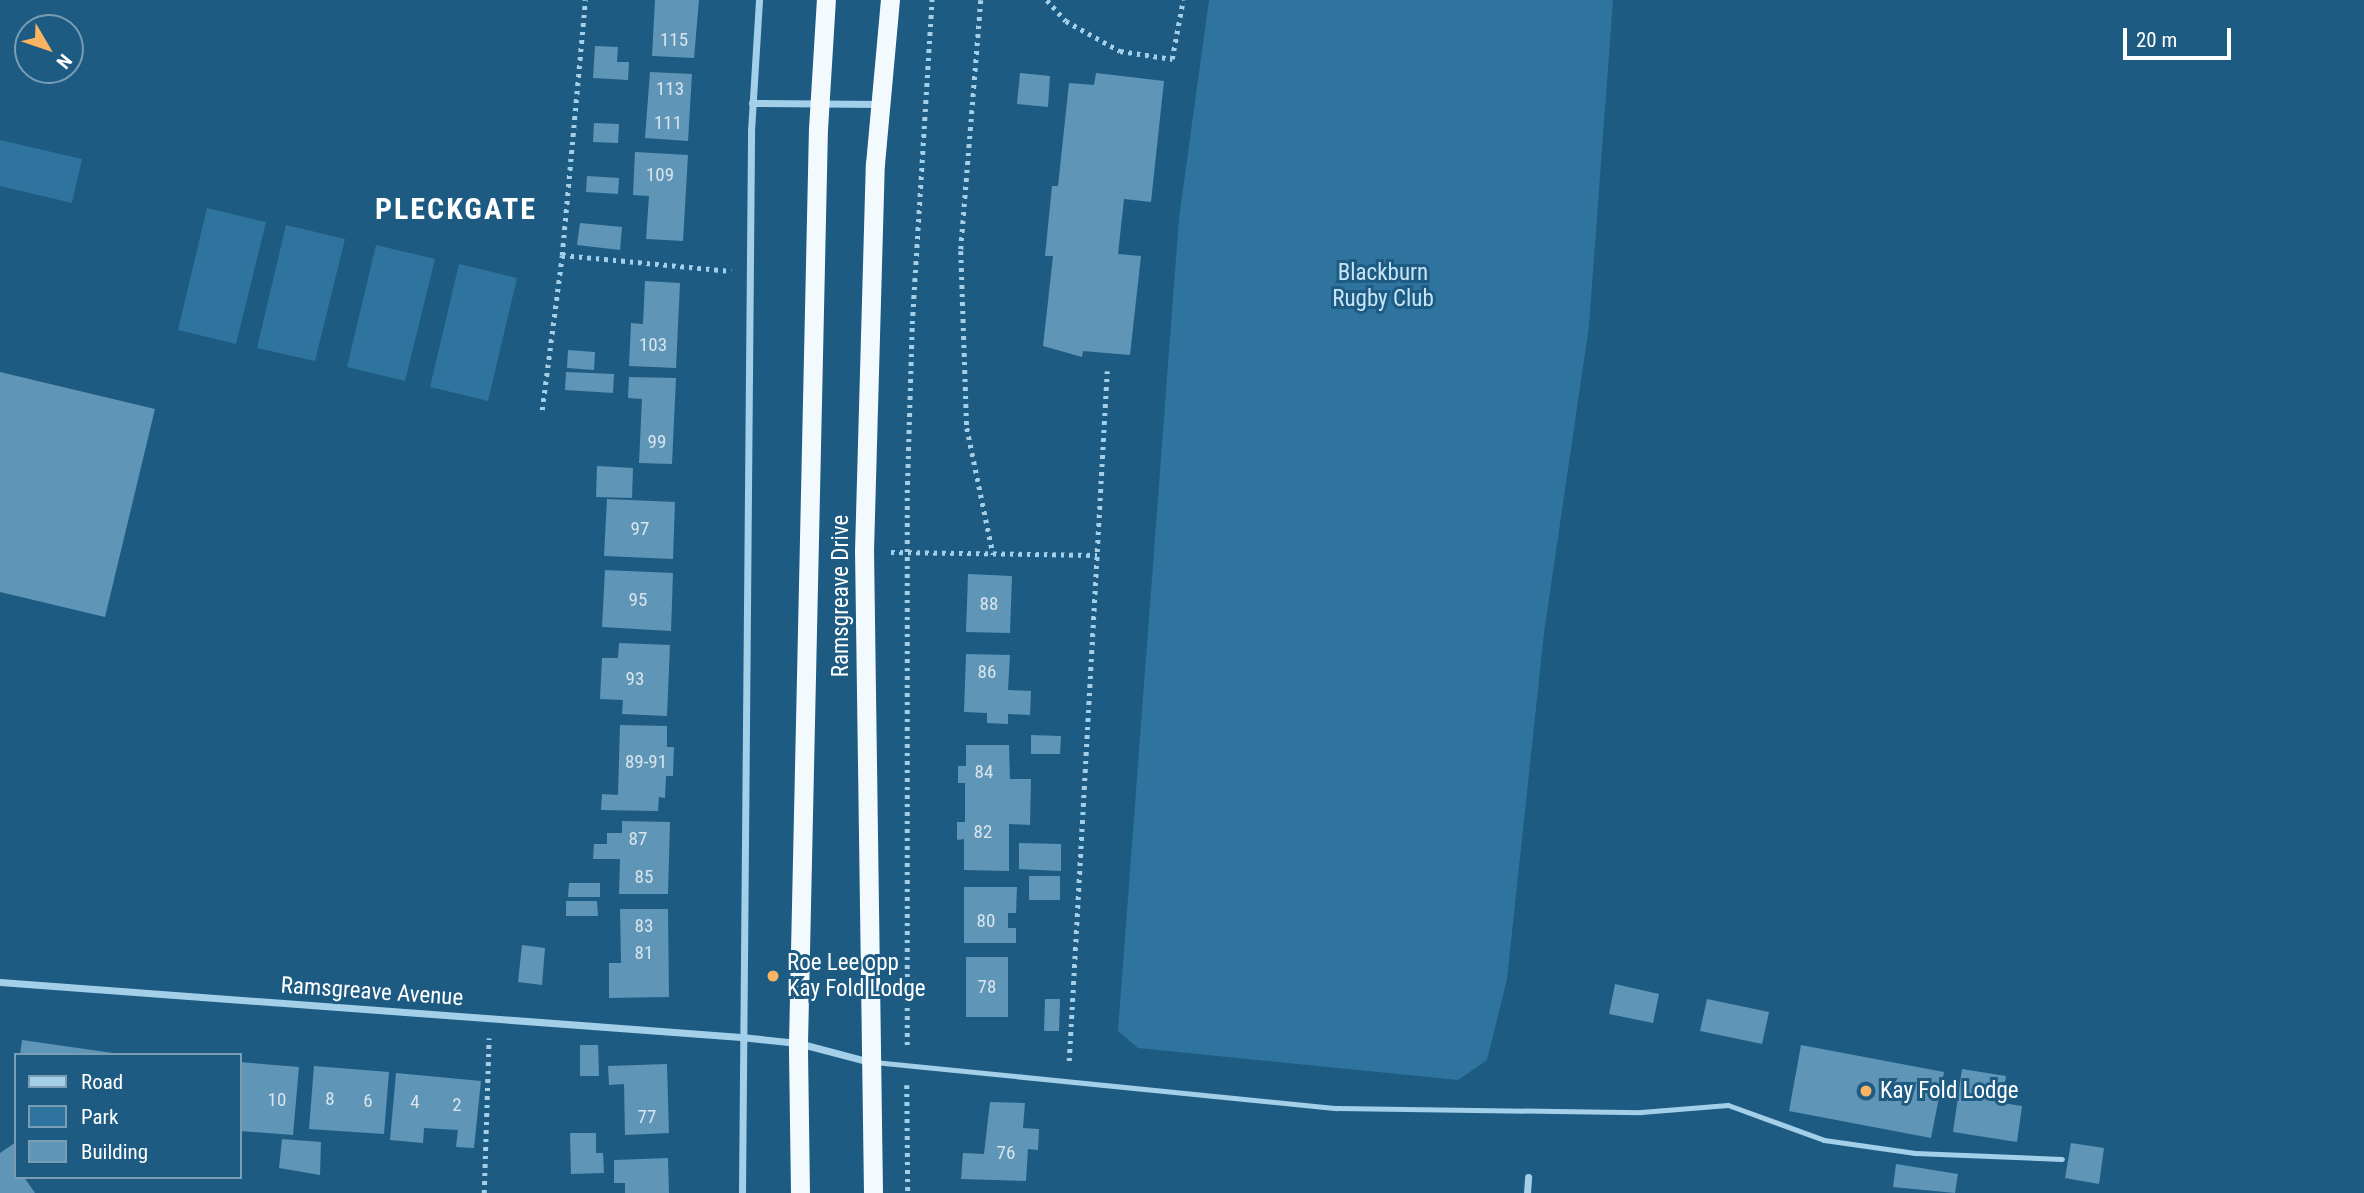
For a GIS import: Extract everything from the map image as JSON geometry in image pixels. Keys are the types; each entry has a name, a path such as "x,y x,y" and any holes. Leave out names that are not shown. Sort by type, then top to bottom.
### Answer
{"highway":[{"name":"Ramsgreave Drive","path":"800,1193 798,1043 819,105 826,0"},
{"name":"Ramsgreave Drive","path":"873,1193 864,551 880,104 890,0"}],"street":[{"path":"742,1193 741,1037 749,273 752,103 759,0"},
{"path":"752,103 880,104"},
{"name":"Ramsgreave Avenue","path":"0,982 741,1037 798,1043 871,1062"},
{"path":"1527,1193 1528,1177"}],"lane":[{"path":"871,1062 1337,1108 1641,1112 1728,1105 1824,1140 1915,1153 2062,1159"}],"path":[{"path":"542,410 562,255 584,0"},
{"path":"908,1193 907,553 912,324 932,0"},
{"path":"981,0 961,251 967,428 993,554"},
{"path":"1047,0 1066,21 1120,51 1172,59 1183,0"},
{"path":"562,255 749,273"},
{"path":"1068,1083 1107,371"},
{"path":"864,551 1097,555"},
{"path":"484,1193 490,1019"}],"green space":[{"name":"Blackburn Rugby Club","path":"1209,0 1613,0 1589,326 1544,633 1507,979 1487,1060 1458,1080 1138,1048 1118,1031 1179,218"},
{"path":"0,140 82,159 72,203 0,186"},
{"path":"207,208 266,222 236,344 178,330"},
{"path":"286,225 345,239 315,361 257,348"},
{"path":"376,245 435,259 405,381 347,367"},
{"path":"459,264 517,278 488,401 430,387"}],"building":[{"path":"655,0 699,0 694,58 652,56"},
{"path":"595,46 618,47 617,62 629,62 628,80 593,78"},
{"path":"650,72 692,74 688,141 645,138"},
{"path":"1020,73 1050,76 1048,107 1017,104"},
{"path":"1096,73 1164,81 1151,202 1124,199 1118,254 1141,256 1130,355 1083,351 1082,357 1043,346 1053,256 1045,256 1052,186 1058,186 1069,83 1094,85"},
{"path":"594,123 619,124 618,143 593,142"},
{"path":"635,152 688,155 683,241 646,239 649,196 633,195"},
{"path":"587,176 619,178 618,194 586,192"},
{"path":"580,223 622,227 620,250 577,245"},
{"path":"645,281 680,283 676,368 629,366 631,323 643,324"},
{"path":"568,350 595,352 594,370 567,368"},
{"path":"0,372 155,409 105,617 0,592"},
{"path":"566,372 614,374 613,393 565,390"},
{"path":"629,377 676,378 672,464 639,463 642,399 628,398"},
{"path":"597,466 633,468 632,498 596,497"},
{"path":"607,499 675,502 673,559 604,556"},
{"path":"605,570 673,573 671,631 602,627"},
{"path":"968,574 1012,576 1010,633 966,632"},
{"path":"619,643 670,645 667,716 622,714 623,700 600,699 602,658 618,658"},
{"path":"966,654 1010,655 1008,690 1031,691 1030,715 1008,714 1008,724 987,723 987,713 964,712"},
{"path":"620,725 667,726 667,747 674,747 673,776 666,776 665,798 659,797 658,811 601,810 602,794 618,795"},
{"path":"1031,735 1061,736 1060,754 1031,754"},
{"path":"966,745 1009,745 1010,779 1031,779 1030,825 1009,824 1009,871 964,870 964,839 957,840 957,822 965,822 965,783 958,783 958,766 966,766"},
{"path":"622,821 670,822 668,894 619,894 620,859 593,859 594,844 607,844 607,833 622,833"},
{"path":"1019,843 1061,844 1061,871 1019,869"},
{"path":"1029,876 1060,876 1060,900 1029,900"},
{"path":"569,883 600,883 600,897 568,897"},
{"path":"964,887 1017,887 1016,913 1008,913 1008,928 1016,928 1016,943 964,943"},
{"path":"566,901 597,901 598,916 566,916"},
{"path":"620,909 668,909 669,997 609,998 609,963 621,963"},
{"path":"522,945 545,948 542,985 518,982"},
{"path":"966,957 1008,957 1008,1017 966,1017"},
{"path":"1615,984 1659,994 1653,1023 1609,1014"},
{"path":"1045,999 1060,999 1059,1031 1044,1031"},
{"path":"1707,999 1769,1012 1762,1044 1700,1031"},
{"path":"22,1040 113,1053 20,1053"},
{"path":"580,1045 598,1045 599,1076 580,1076"},
{"name":"Kay Fold Lodge","path":"1801,1045 1944,1072 1931,1138 1789,1111"},
{"path":"242,1062 299,1067 293,1135 242,1131"},
{"path":"667,1064 669,1133 625,1135 624,1084 609,1085 608,1066"},
{"path":"314,1066 389,1072 384,1134 309,1129"},
{"path":"1962,1069 2006,1076 2002,1103 2022,1106 2017,1142 1953,1132"},
{"path":"396,1073 481,1081 474,1148 456,1147 458,1130 424,1128 423,1143 390,1140"},
{"path":"990,1102 1025,1103 1023,1128 1039,1129 1038,1150 1028,1149 1026,1181 961,1179 963,1153 984,1154"},
{"path":"570,1133 596,1133 596,1153 603,1153 604,1173 571,1174"},
{"path":"282,1139 321,1142 320,1175 279,1168"},
{"path":"14,1143 14,1179 25,1179 35,1193 0,1193 0,1153"},
{"path":"2071,1143 2104,1148 2099,1184 2065,1178"},
{"path":"668,1158 669,1193 625,1193 625,1183 614,1183 614,1160"},
{"path":"1896,1164 1958,1174 1955,1193 1893,1187"}],"place":[{"name":"Roe Lee opp Kay Fold Lodge","path":"773,976"},
{"name":"Kay Fold Lodge","path":"1866,1091"}],"district":[{"name":"PLECKGATE","path":"456,209"}]}
